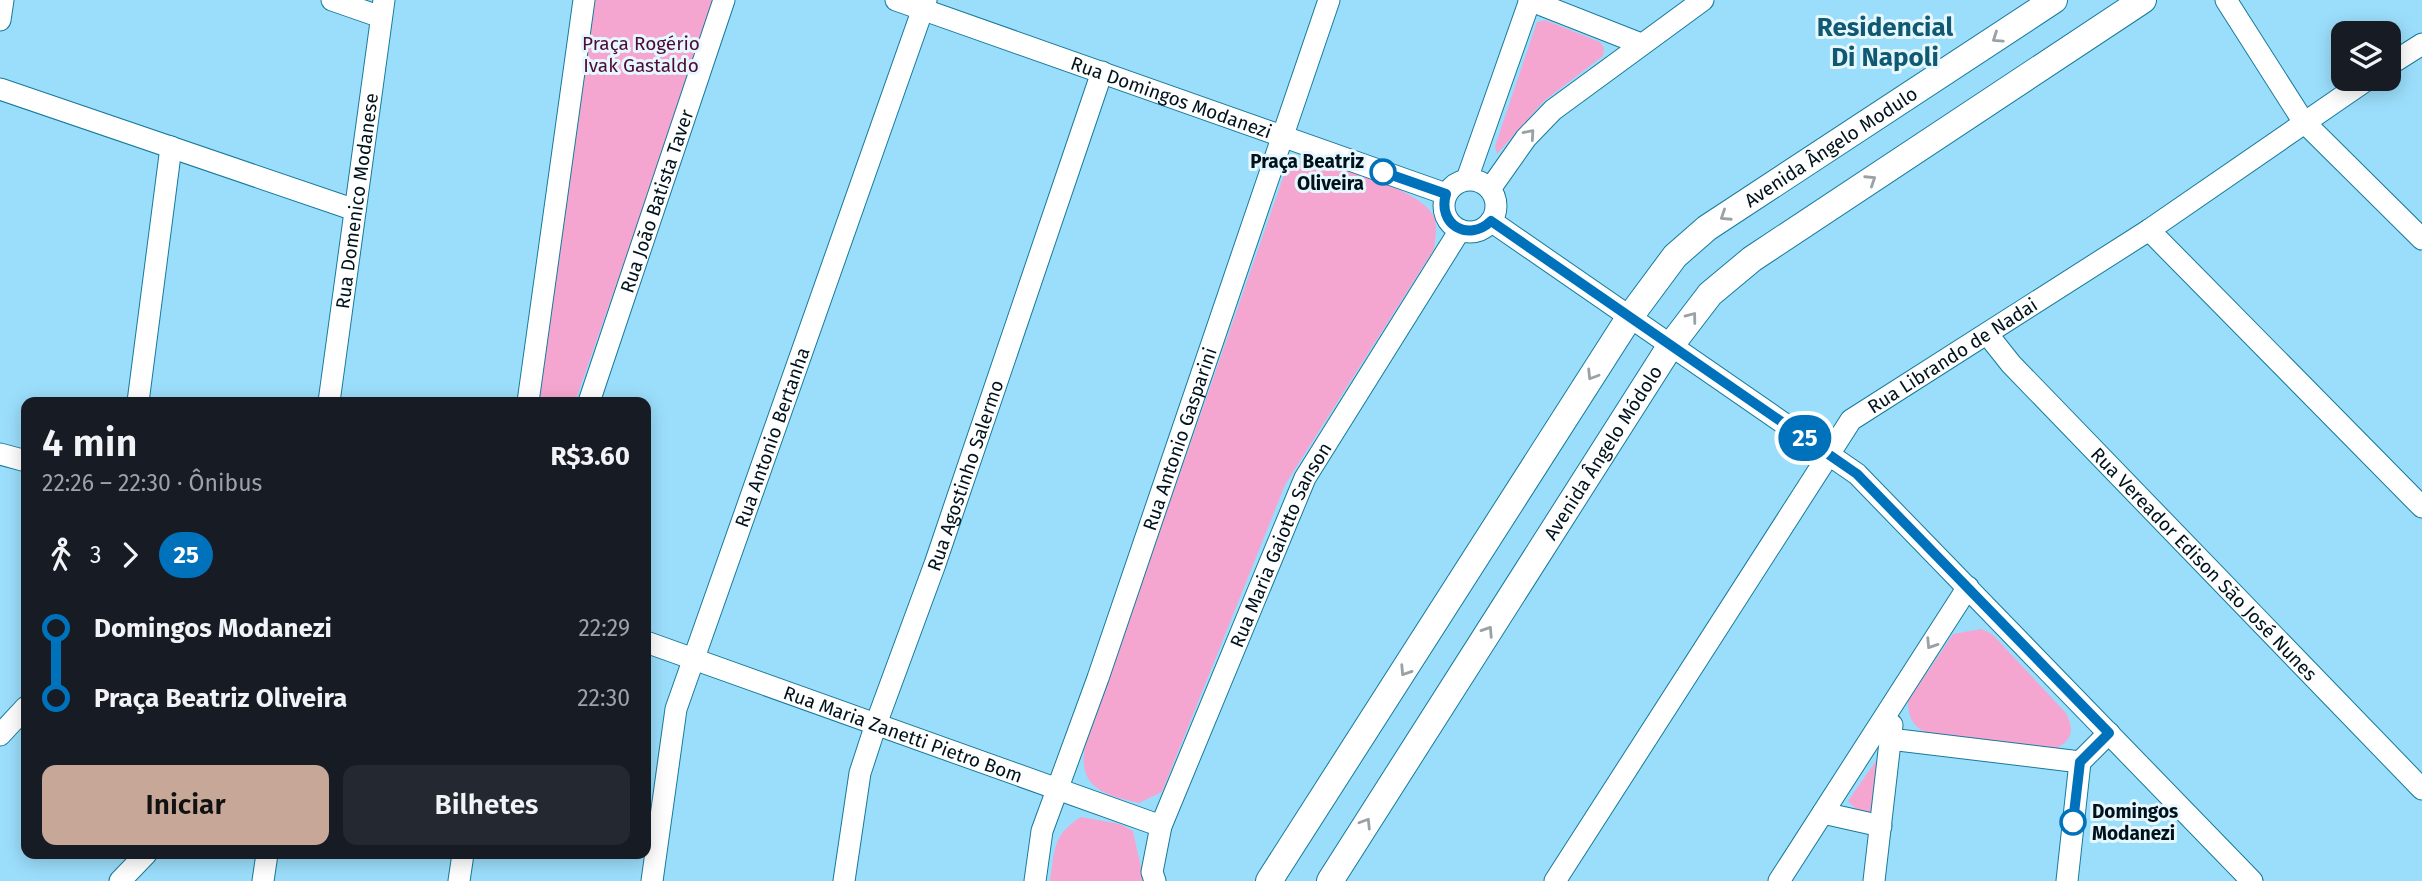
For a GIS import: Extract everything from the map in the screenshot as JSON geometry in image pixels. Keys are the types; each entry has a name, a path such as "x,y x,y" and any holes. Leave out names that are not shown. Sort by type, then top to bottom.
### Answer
{"street":[{"path":"0,20 3,0"},
{"path":"332,0 383,9"},
{"path":"529,397 584,0"},
{"name":"Rua João Batista Taver","path":"591,397 724,0"},
{"name":"Rua Domingos Modanezi","path":"896,0 924,5 1102,72 1446,194"},
{"name":"Rua Antonio Gasparini","path":"1035,881 1042,831 1284,137 1329,0"},
{"path":"1467,179 1530,0 1641,44"},
{"path":"1490,189 1526,138 1553,110 1703,0"},
{"name":"Avenida Ângelo Modulo","path":"1629,318 1675,256 1707,228 2054,0"},
{"name":"Avenida Ângelo Módolo","path":"1329,881 1671,345 1727,276 2143,0"},
{"path":"2226,0 2304,121 2422,239"},
{"name":"Rua Antonio Bertanha","path":"652,881 676,709 924,5"},
{"name":"Rua Domenico Modanese","path":"330,397 383,9"},
{"path":"2401,57 2422,44"},
{"name":"Rua Agostinho Salermo","path":"844,881 860,773 939,551 1102,72"},
{"path":"0,89 355,210"},
{"name":"Rua Librando de Nadai","path":"1555,881 1851,420 2149,230 2350,91"},
{"path":"139,397 171,147"},
{"path":"1467,179 1483,183 1490,189 1496,205 1491,221 1477,231 1460,230 1447,219 1444,202 1446,194 1458,182 1467,179"},
{"path":"1491,221 1857,474 2252,881"},
{"name":"Rua Maria Gaiotto Sanson","path":"1155,881 1152,872 1161,826 1305,478 1460,230"},
{"path":"2149,230 2422,507"},
{"path":"1269,881 1629,318"},
{"name":"Rua Vereador Edison São José Nunes","path":"1988,335 2021,374 2422,789"},
{"path":"0,454 21,460"},
{"path":"1779,881 1968,587"},
{"name":"Rua Maria Zanetti Pietro Bom","path":"651,644 1161,826"},
{"path":"1874,881 1894,702"},
{"path":"0,735 21,712"},
{"path":"2067,881 2080,762 2109,733"},
{"path":"1890,739 2080,762"},
{"path":"1823,813 1881,826"},
{"path":"120,881 141,859"},
{"path":"263,881 266,859"},
{"path":"459,881 462,859"}],"green space":[{"name":"Praça Rogério Ivak Gastaldo","path":"594,0 716,0 577,397 540,397"},
{"path":"1545,20 1600,42 1604,48 1603,56 1544,101 1497,154 1495,146 1537,22"},
{"path":"1302,161 1318,161 1364,176 1415,198 1427,207 1434,217 1434,249 1285,485 1162,792 1139,803 1115,797 1104,793 1089,780 1085,772 1085,746 1284,175"},
{"path":"1981,629 1992,634 2066,713 2070,733 2062,745 2057,748 1933,734 1921,730 1913,723 1908,701 1953,634"},
{"path":"1878,758 1875,813 1859,812 1848,801"},
{"path":"1081,817 1120,824 1133,831 1144,881 1050,881 1056,844 1065,830"}],"bus line":[{"name":"25","path":"1383,172 1446,194 1444,211 1447,219 1452,226 1460,230 1477,231 1491,221 1857,474 2109,733 2080,762 2073,822"}],"place":[{"name":"Praça Beatriz Oliveira","path":"1383,172"},
{"name":"Domingos Modanezi","path":"2073,822"}],"district":[{"name":"Residencial Di Napoli","path":"1885,42"}]}
